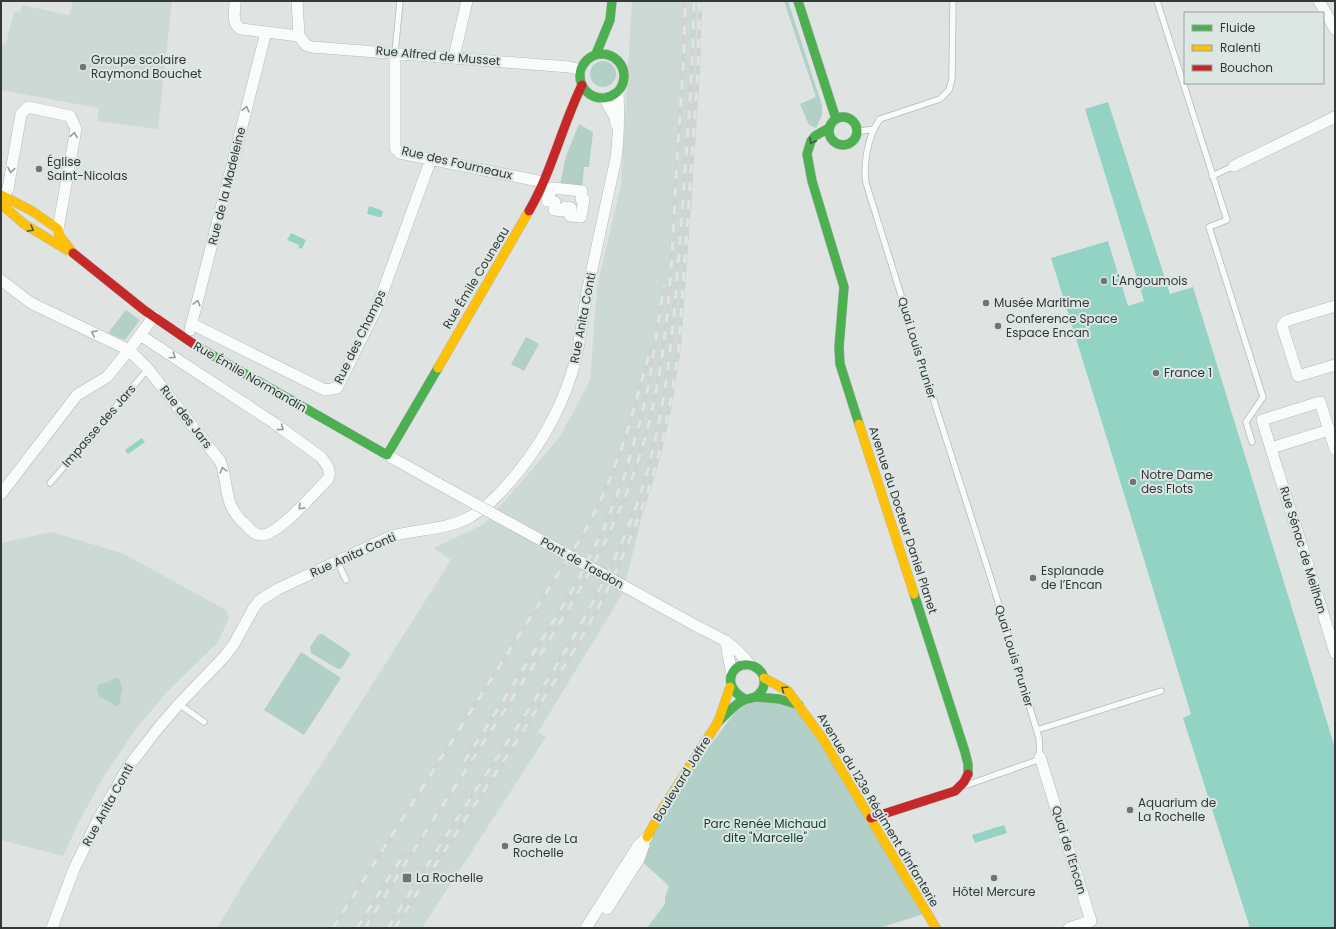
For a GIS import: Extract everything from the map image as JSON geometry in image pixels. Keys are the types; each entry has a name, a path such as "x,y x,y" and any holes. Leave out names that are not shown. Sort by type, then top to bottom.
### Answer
{"street":[{"path":"235,1 234,22 237,27 241,29 299,36 297,1"},
{"path":"454,58 467,1"},
{"path":"596,54 610,20 612,1"},
{"path":"798,1 832,111 836,119"},
{"path":"1320,1 1335,29"},
{"path":"610,20 613,35"},
{"name":"Rue de la Madeleine","path":"186,340 192,324 266,32"},
{"name":"Rue Alfred de Musset","path":"299,36 306,45 312,47 570,67 581,70"},
{"name":"Rue des Fourneaux","path":"394,53 395,148 400,153 543,182"},
{"path":"603,53 616,55 624,71 622,85 618,91 609,97 604,98 592,95 586,91 582,85 580,78 584,63 596,54 603,53"},
{"name":"Rue Émile Couneau","path":"387,455 533,204 555,154 572,106 582,85"},
{"name":"Rue Anita Conti","path":"52,928 74,869 98,818 128,766 179,704 230,650 247,617 259,601 278,589 392,536 450,525 469,517 490,502 505,488 539,444 558,411 567,389 575,361 619,138 620,114 618,91"},
{"path":"572,106 592,95"},
{"name":"Rue Anita Conti","path":"604,98 615,117 619,138"},
{"path":"2,198 8,189 20,114 28,107 70,116 76,129 58,229"},
{"path":"808,163 815,152 825,144 829,133 830,124 836,119 841,117 850,119 856,126 857,134 853,141 846,145 825,144"},
{"path":"1234,166 1335,117"},
{"name":"Avenue du Docteur Daniel Planet","path":"829,128 814,136 807,154 812,181 844,287 839,347 840,364 965,752 968,764 968,774 967,779 961,787"},
{"name":"Rue des Champs","path":"192,324 325,390 337,388 378,305 431,159"},
{"name":"Rue Émile Normandin","path":"2,198 12,216 73,253 144,310 186,340 439,484"},
{"name":"Rue Émile Normandin","path":"2,198 32,211 58,229 59,235 73,253"},
{"name":"Rue des Jars","path":"1,280 31,303 129,350 148,369 220,461 223,468 231,506 240,520 252,532 262,535 271,532 294,514 328,479"},
{"path":"1335,306 1289,320 1283,324 1282,329 1298,376 1335,365"},
{"path":"1,494 77,395 106,377 129,350 154,316"},
{"name":"Rue Émile Normandin","path":"140,335 274,423 321,457 330,470 328,479"},
{"name":"Rue Sénac de Meilhan","path":"1329,430 1320,402 1262,420 1335,653"},
{"path":"1271,448 1329,430 1335,449"},
{"name":"Pont de Tasdon","path":"439,484 726,641"},
{"path":"726,641 736,648 750,664 759,669 764,678 763,689 756,697"},
{"name":"Boulevard Joffre","path":"586,928 638,846 646,837 718,722 730,687 732,673 726,641"},
{"path":"732,673 736,668 750,664"},
{"name":"Avenue du 123e Régiment d'Infanterie","path":"764,678 788,691 823,739 936,928"},
{"path":"730,687 738,697 745,699 752,699 756,697 778,699 800,706"},
{"name":"Boulevard Joffre","path":"718,722 745,699"},
{"name":"Quai de l'Encan","path":"1040,757 1091,921 1069,928"},
{"path":"871,818 949,794 961,787"},
{"name":"Boulevard Joffre","path":"595,928 639,859 646,837"}],"lane":[{"path":"394,53 400,1"},
{"name":"Quai Louis Prunier","path":"953,1 952,79 949,90 940,100 880,119 874,129 864,166 866,183 992,582 1037,730 1040,757"},
{"path":"1157,1 1227,220 1209,227 1263,397 1246,422 1252,442"},
{"path":"857,134 861,130 874,129"},
{"path":"1212,176 1234,166"},
{"name":"Impasse des Jars","path":"50,482 148,369"},
{"path":"337,561 346,580"},
{"path":"1037,730 1160,691"},
{"path":"179,704 204,722"},
{"path":"961,787 1029,764 1040,757"}],"shaded area":[{"name":"Groupe scolaire Raymond Bouchet","path":"73,1 172,1 158,129 97,121 98,108 1,90 1,43 6,44 14,11 20,12 22,5 69,15"},
{"path":"632,1 697,1 692,199 671,399 623,593 538,732 546,737 422,928 217,928 242,886 451,560 434,548 482,525 488,520 560,436 590,380 597,287 621,185"},
{"path":"1108,102 1170,294 1193,287 1335,748 1335,928 1250,928 1183,718 1191,714 1051,258 1108,241 1128,306 1144,301 1085,109"},
{"path":"369,206 381,210 383,212 381,217 367,214"},
{"path":"291,233 306,240 302,249 298,247 299,245 287,240"},
{"path":"142,438 145,442 128,454 125,450"},
{"path":"51,532 122,553 226,610 229,618 218,642 167,692 136,729 103,778 81,818 63,856 1,840 1,543"},
{"path":"1004,825 1007,833 975,843 972,835"}],"green space":[{"path":"784,1 788,1 822,105 822,115 816,128 809,125 800,104 816,97"},
{"path":"603,61 612,65 616,74 612,83 603,87 594,83 590,74 594,65"},
{"path":"579,124 593,132 589,167 584,167 582,191 559,189 566,156"},
{"path":"126,310 140,320 125,340 108,333"},
{"path":"526,337 539,344 524,371 511,364"},
{"path":"322,634 349,652 350,655 342,668 338,669 311,653 310,647 318,635"},
{"path":"301,652 341,678 304,735 264,710"},
{"path":"114,678 119,679 123,690 121,693 120,704 118,706 115,706 102,698 98,694 97,690 98,685 108,682"},
{"name":"Parc Renée Michaud dite \"Marcelle\"","path":"745,699 799,705 927,913 879,928 647,928 665,904 665,897 669,886 639,859 663,808"}],"railway":[{"path":"365,928 416,846 542,652 578,593 610,532 636,467 647,432 655,396 670,288 683,67 685,1"},
{"path":"388,928 536,699 587,613 617,554 630,523 643,485 653,447 668,370 690,106 694,1"},
{"path":"395,928 528,723 584,633 618,566 634,530 650,486 666,426 679,345 698,69 700,1"},
{"path":"464,762 560,611 577,582 605,526 624,477 641,418 649,383 664,285"},
{"path":"333,928 581,538 604,493 620,452 630,423 650,351"},
{"path":"357,928 404,854"}],"traffic: fast":[{"path":"596,54 610,20 612,1"},
{"path":"798,1 836,119"},
{"path":"598,54 606,54 618,60 624,72 624,76 624,80 618,92 606,98 598,98 586,92 580,80 580,72 586,60 598,54"},
{"path":"843,117 853,121 857,131 853,141 843,145 833,141 829,131 833,121 843,117"},
{"path":"829,128 815,136 811,141 807,154 812,181 844,287 839,347 840,364 859,424"},
{"path":"198,347 387,455 438,368"},
{"path":"914,594 965,752 968,764 968,774"},
{"path":"718,722 737,704 744,700 753,698 760,693 763,688 764,678 762,673 753,666 748,665 742,665 737,668 731,676 731,684 733,688 745,699"},
{"path":"756,697 779,699 799,705"}],"traffic: slow":[{"path":"1,195 32,211 58,229 59,235 73,253"},
{"path":"1,204 24,224 67,250"},
{"path":"438,368 529,211"},
{"path":"859,424 914,594"},
{"path":"764,678 788,691 823,739 936,928"},
{"path":"647,837 663,808 718,722 730,687"}],"traffic: jam":[{"path":"529,211 551,164 582,85"},
{"path":"73,253 144,310 198,347"},
{"path":"871,818 955,791 964,782 968,774"}],"place":[{"name":"Groupe scolaire Raymond Bouchet","path":"83,67"},
{"name":"Église Saint-Nicolas","path":"39,169"},
{"name":"L'Angoumois","path":"1104,281"},
{"name":"Musée Maritime","path":"986,303"},
{"name":"Conference Space Espace Encan","path":"998,326"},
{"name":"France 1","path":"1156,373"},
{"name":"Notre Dame des Flots","path":"1133,482"},
{"name":"Esplanade de l’Encan","path":"1033,578"},
{"name":"Aquarium de La Rochelle","path":"1130,810"},
{"name":"Gare de La Rochelle","path":"505,846"},
{"name":"La Rochelle","path":"407,878"},
{"name":"Hôtel Mercure","path":"994,878"}]}
